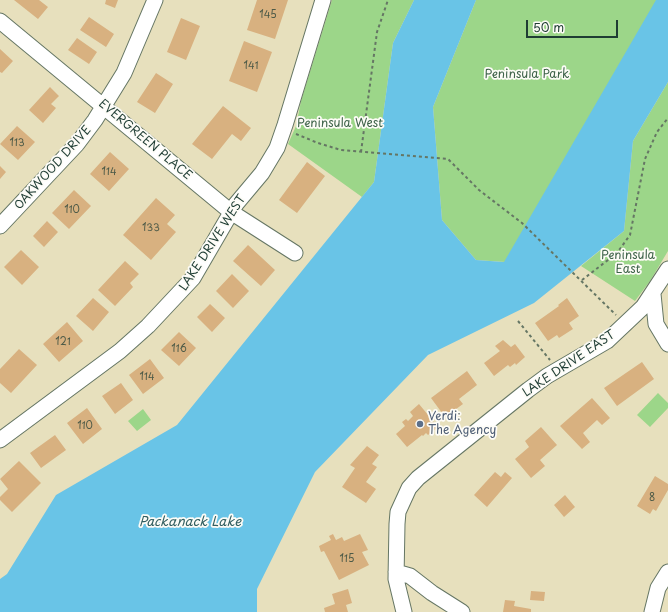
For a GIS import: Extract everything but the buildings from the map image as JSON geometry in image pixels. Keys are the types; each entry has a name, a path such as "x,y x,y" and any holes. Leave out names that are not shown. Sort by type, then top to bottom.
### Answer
{"street":[{"name":"OAKWOOD DRIVE","path":"0,226 77,144 104,106 124,72 155,0"},
{"name":"LAKE DRIVE WEST","path":"0,440 120,351 148,326 193,278 231,212 262,173 277,148 323,0"},
{"name":"EVERGREEN PLACE","path":"0,21 231,212 296,252"},
{"name":"LAKE DRIVE EAST","path":"404,612 396,572 398,512 409,488 418,478 528,390 606,341 625,325 652,294 668,269"},
{"path":"652,294 656,324 668,344"},
{"path":"396,572 410,576 432,593 462,612"},
{"path":"652,612 658,588 668,572"}],"path":[{"path":"361,152 378,32 388,0"},
{"path":"582,280 617,253 630,235 645,159 657,132 668,118"},
{"path":"284,128 318,143 341,150 448,159 479,190 522,223 576,274 625,325"},
{"path":"518,321 558,370"}],"green space":[{"name":"Peninsula West","path":"332,0 414,0 393,43 374,182 362,197 288,144 296,126 301,101"},
{"name":"Peninsula Park","path":"476,0 659,0 505,262 476,260 442,220 433,107"},
{"name":"Peninsula East","path":"668,82 668,251 650,281 635,301 581,266 624,231 633,141"},
{"path":"658,393 668,403 668,408 650,427 637,415"},
{"path":"143,409 151,420 137,431 128,421"}],"water":[{"name":"Packanack Lake","path":"414,0 476,0 433,107 442,220 476,260 504,262 656,0 668,0 668,82 633,141 624,231 534,303 428,355 315,472 257,589 257,612 0,612 0,579 7,574 56,495 177,425 374,182 393,43"}],"place":[{"name":"Verdi: The Agency","path":"420,424"}]}
